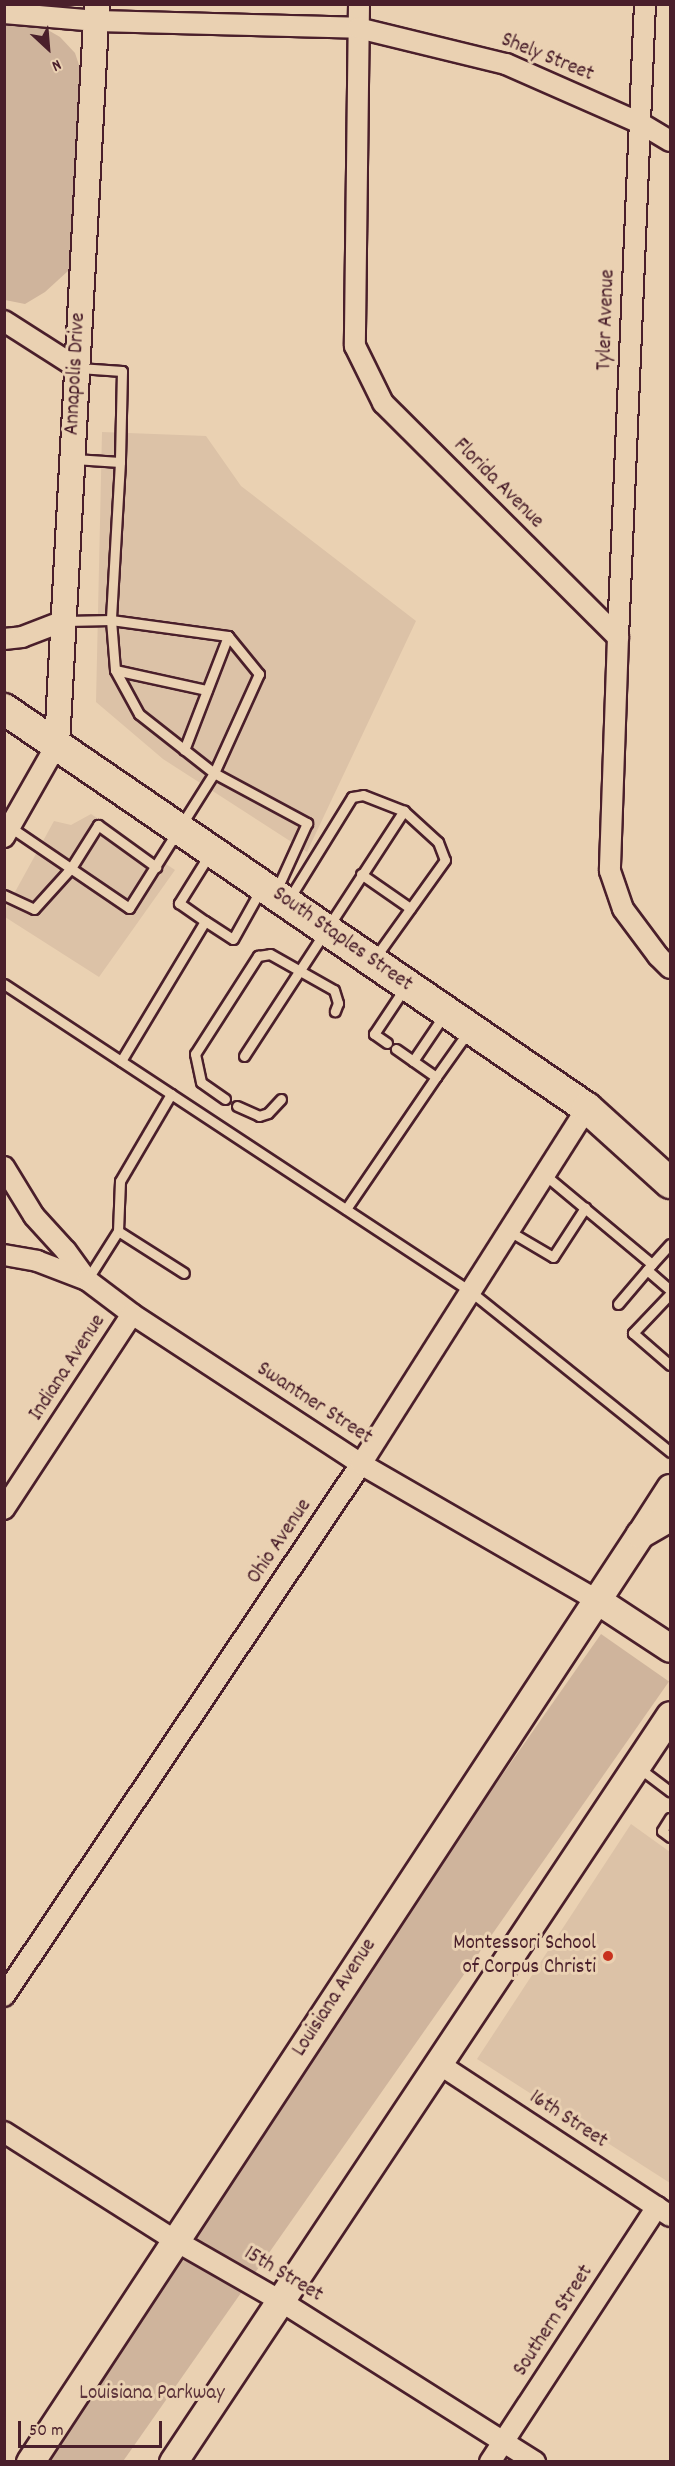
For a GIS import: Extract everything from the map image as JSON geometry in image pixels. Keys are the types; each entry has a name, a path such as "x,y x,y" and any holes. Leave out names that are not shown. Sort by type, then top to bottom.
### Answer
{"main road":[{"name":"South Staples Street","path":"4,709 587,1108 670,1183"},
{"name":"Louisiana Avenue","path":"30,2462 670,1488"},
{"name":"Louisiana Avenue","path":"640,1534 670,1517"},
{"path":"597,1600 670,1648"},
{"path":"173,2462 670,1715"}],"street":[{"name":"Florida Avenue","path":"359,4 355,346 383,403 618,638"},
{"name":"Tyler Avenue","path":"618,638 645,4"},
{"name":"Shely Street","path":"4,13 97,13 358,28 506,64 640,123 670,141"},
{"name":"Annapolis Drive","path":"57,744 97,13"},
{"path":"4,321 76,367"},
{"path":"4,639 22,637 64,621"},
{"path":"618,638 610,871 623,909 658,956 670,968"},
{"path":"7,832 57,744"},
{"name":"Ohio Avenue","path":"4,1996 361,1464 587,1108"},
{"path":"4,1167 34,1216 66,1251 87,1280"},
{"name":"Swantner Street","path":"4,1256 37,1261 87,1280 132,1314 361,1464 597,1600"},
{"name":"Indiana Avenue","path":"4,1509 132,1314"},
{"name":"16th Street","path":"439,2064 664,2212"},
{"name":"15th Street","path":"4,2132 176,2241 279,2300 535,2462"},
{"name":"Southern Street","path":"490,2462 664,2212"}],"lane":[{"path":"76,367 122,371 120,462 111,620 115,670 138,714 213,773 307,823 275,894"},
{"path":"72,459 120,462"},
{"path":"7,832 70,868 129,908 181,829 213,773 260,674 228,636 111,620 64,621"},
{"path":"184,750 228,636"},
{"path":"115,670 207,690"},
{"path":"212,850 179,903 233,939 275,894 352,797 363,795 404,811 438,842 445,860 373,961"},
{"path":"244,1056 325,928 404,811"},
{"path":"4,895 34,909 70,868 98,825 156,867"},
{"path":"361,874 410,908"},
{"path":"121,1061 205,921"},
{"path":"225,1099 201,1082 195,1054 258,956 270,954 301,969 334,990 338,1003 335,1011"},
{"path":"4,984 470,1291 670,1452"},
{"path":"387,1043 374,1034 406,984"},
{"path":"413,1061 446,1012"},
{"path":"346,1209 471,1029"},
{"path":"396,1049 436,1077"},
{"path":"87,1280 118,1231 120,1180 171,1094"},
{"path":"237,1106 259,1116 268,1113 281,1099"},
{"path":"545,1175 649,1267 670,1292 633,1334 670,1365"},
{"path":"509,1231 553,1257 585,1208"},
{"path":"118,1231 184,1273"},
{"path":"618,1304 670,1244"},
{"path":"663,1253 670,1260"},
{"path":"637,1766 670,1791"},
{"path":"670,1818 662,1831 670,1837"}],"shaded area":[{"path":"102,432 206,436 241,486 416,621 307,852 163,759 96,702"},
{"path":"91,814 175,870 99,977 5,917 4,912 54,821 71,825"},
{"name":"Montessori School of Corpus Christi","path":"631,1824 670,1852 670,2183 477,2059"}],"green space":[{"path":"4,24 41,26 60,37 75,53 82,74 74,254 68,271 45,292 25,304 5,300"},
{"name":"Louisiana Parkway","path":"601,1634 669,1682 123,2462 54,2462 32,2447"}],"place":[{"name":"Montessori School of Corpus Christi","path":"608,1956"}]}
